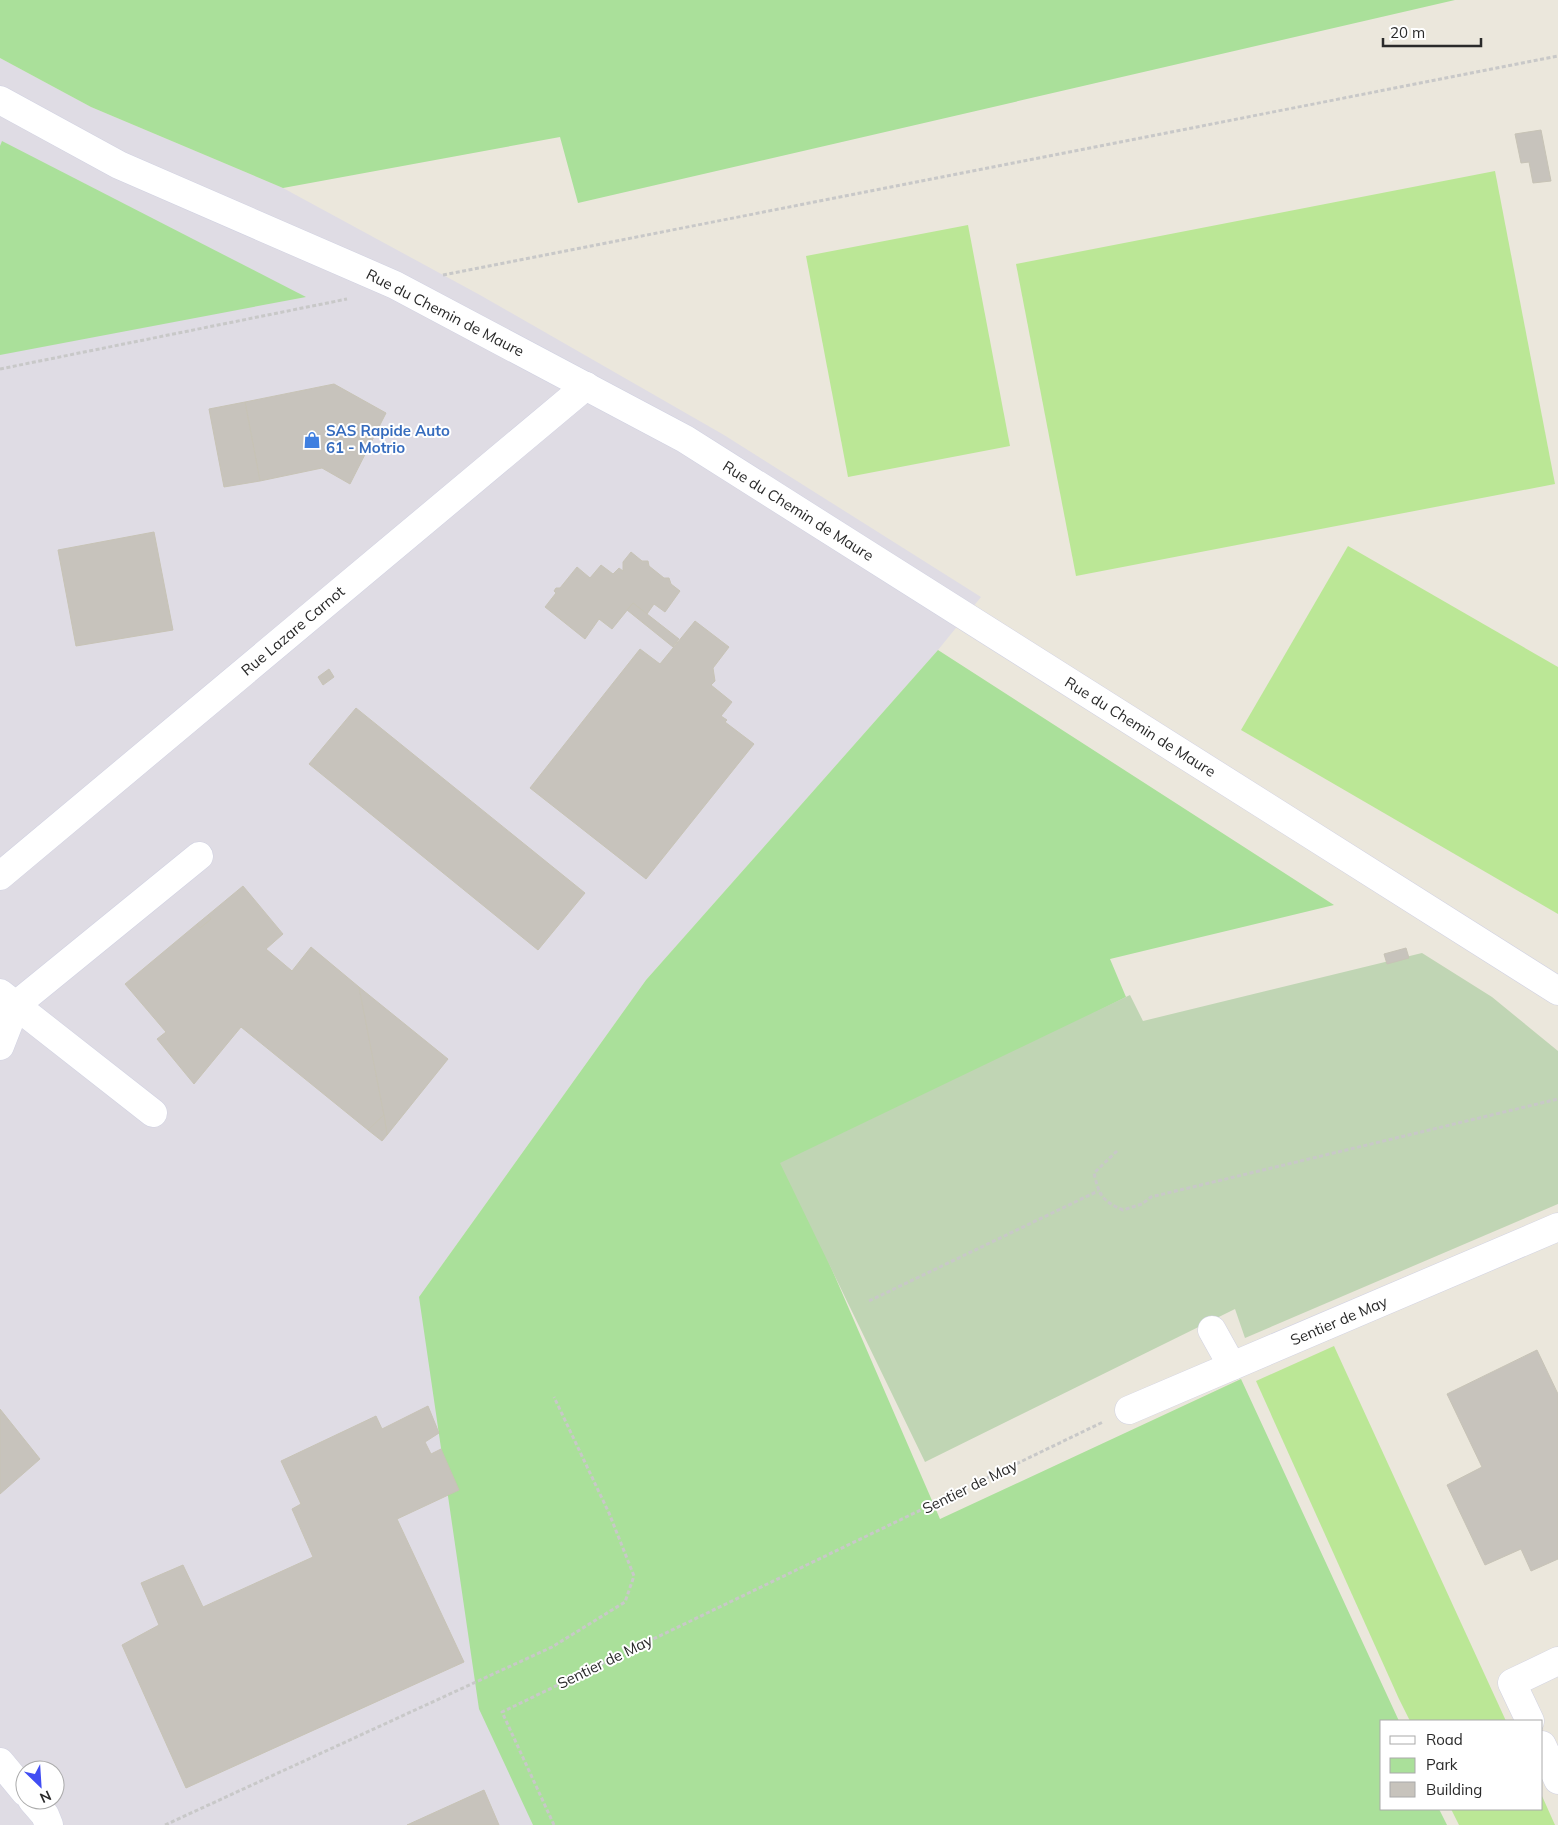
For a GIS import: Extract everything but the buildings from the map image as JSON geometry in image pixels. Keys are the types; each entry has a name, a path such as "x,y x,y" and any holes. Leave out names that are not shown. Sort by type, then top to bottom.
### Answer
{"street":[{"name":"Rue du Chemin de Maure","path":"0,100 119,165 395,285 685,439 1558,991"},
{"name":"Rue Lazare Carnot","path":"0,876 586,386"},
{"path":"0,1046 8,999 199,856"},
{"path":"8,999 153,1113"},
{"name":"Sentier de May","path":"1128,1410 1558,1227"},
{"path":"1212,1330 1232,1366"},
{"path":"1530,1720 1512,1683 1558,1661"},
{"path":"1543,1747 1558,1780"},
{"path":"0,1762 15,1780"},
{"path":"41,1810 49,1825"}],"path":[{"path":"0,369 357,298 395,285 1558,56"},
{"path":"1117,1151 1094,1173 1098,1191 1108,1204 1123,1210 1142,1204 1151,1197 1558,1100"},
{"path":"869,1301 1098,1191"},
{"path":"165,1825 552,1647 625,1602 634,1576 609,1513 554,1397"},
{"name":"Sentier de May","path":"554,1825 502,1712 1128,1410"}],"shaded area":[{"path":"0,58 91,107 283,188 480,295 724,435 981,597 938,650 646,980 419,1297 533,1825 0,1825"}],"green space":[{"path":"0,0 1455,0 578,203 560,137 283,188 91,107 0,58"},
{"path":"2,141 306,297 0,355 0,146"},
{"path":"1495,171 1555,484 1076,576 1016,264"},
{"path":"968,225 1010,446 848,477 806,256"},
{"path":"1348,546 1558,667 1558,914 1241,730"},
{"path":"938,650 1334,905 1110,959 1126,997 788,1168 940,1519 1241,1379 1399,1720 1380,1720 1380,1810 1440,1810 1447,1825 533,1825 479,1709 419,1297 646,980"},
{"path":"1422,953 1492,997 1558,1051 1558,1204 1245,1338 1235,1309 925,1462 780,1163 1130,995 1143,1021"},
{"path":"1334,1346 1506,1720 1410,1720 1256,1381"},
{"path":"1543,1798 1555,1825 1459,1825 1452,1810 1543,1810"}],"place":[{"name":"SAS Rapide Auto 61 - Motrio","path":"312,440"}]}
